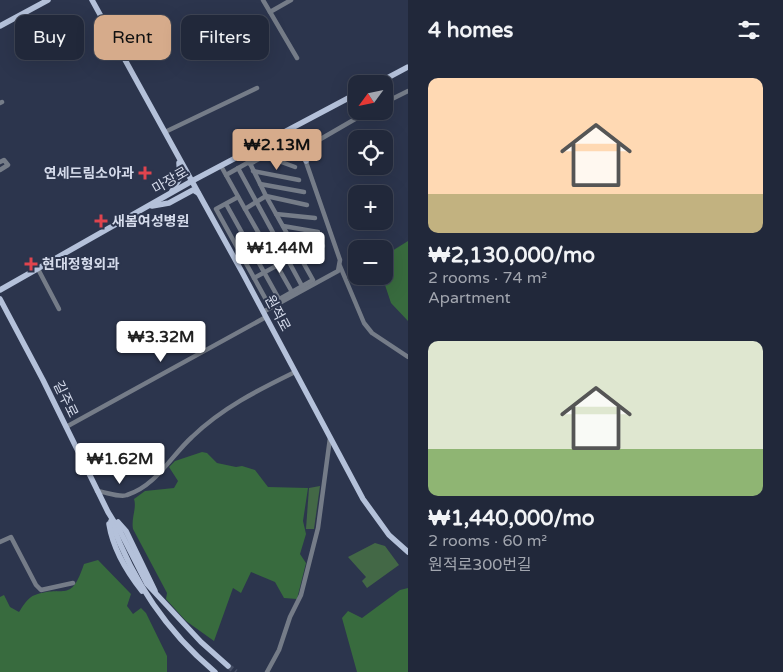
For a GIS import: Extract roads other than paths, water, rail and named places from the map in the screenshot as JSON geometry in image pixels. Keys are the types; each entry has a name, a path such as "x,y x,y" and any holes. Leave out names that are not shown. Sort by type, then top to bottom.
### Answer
{"main road":[{"path":"0,26 48,0"},
{"name":"원적로","path":"92,0 374,517 408,552"},
{"path":"393,75 408,67"},
{"name":"마장로","path":"0,290 168,194 348,98"},
{"path":"292,129 306,161"},
{"path":"168,194 177,185 180,178 178,158"},
{"path":"150,206 169,203 193,190 198,193"},
{"name":"길주로","path":"0,299 108,512"},
{"path":"108,512 126,531 159,599 200,642 228,666"},
{"path":"108,512 111,537 130,575 182,642 215,672"}],"street":[{"path":"263,0 297,58"},
{"path":"270,12 291,0"},
{"path":"165,132 257,88"},
{"path":"393,98 408,91"},
{"path":"301,149 354,120"},
{"path":"226,175 286,144"},
{"path":"312,144 306,154 306,161 340,263 364,323 372,334 408,357"},
{"path":"238,197 216,209 269,305 313,280 244,153"},
{"path":"265,156 295,167"},
{"path":"0,162 4,160 8,165 0,170"},
{"path":"221,166 292,292"},
{"path":"238,168 302,286"},
{"path":"253,171 299,180"},
{"path":"260,184 304,192"},
{"path":"244,209 266,196 308,205"},
{"path":"226,204 279,299"},
{"path":"276,214 315,218"},
{"path":"283,226 318,232"},
{"path":"290,238 323,246"},
{"path":"254,278 298,254"},
{"path":"66,427 333,275 338,271 340,263"},
{"path":"38,269 59,308"},
{"path":"98,491 123,496 144,488 192,437 242,399 295,372"},
{"path":"267,672 280,650 305,578 321,508 330,438"},
{"path":"0,542 12,537 36,585 41,590 73,583"}],"tunnel":[{"path":"228,666 236,672"}],"place":[{"name":"연세드림소아과","path":"145,173"},
{"name":"새봄여성병원","path":"101,221"},
{"name":"현대정형외과","path":"31,264"}]}
